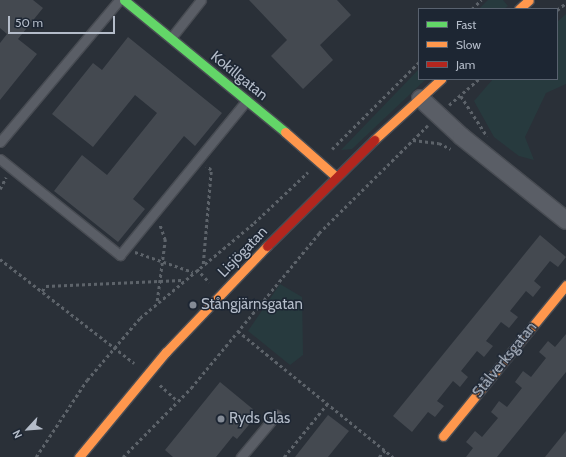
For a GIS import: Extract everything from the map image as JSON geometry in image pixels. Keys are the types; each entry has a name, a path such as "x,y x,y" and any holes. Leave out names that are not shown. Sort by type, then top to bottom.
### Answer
{"street":[{"name":"Kokillgatan","path":"124,0 320,160 335,176"},
{"path":"520,8 529,0"},
{"name":"Lisjögatan","path":"79,457 166,352 335,176 440,80"},
{"path":"420,98 461,136 566,220"},
{"name":"Stålverksgatan","path":"443,436 566,285"}],"lane":[{"path":"0,142 119,0"},
{"path":"171,38 201,0"},
{"path":"0,159 120,255 247,100"},
{"path":"241,457 276,415"}],"path":[{"path":"473,8 481,0"},
{"path":"558,9 566,3"},
{"path":"36,457 114,346 157,301 254,223 418,63"},
{"path":"477,80 461,96 490,140"},
{"path":"123,457 178,401 238,331 281,275 318,233 412,140"},
{"path":"198,159 212,170 203,264"},
{"path":"153,214 158,220 165,240 157,301"},
{"path":"127,247 134,252 162,260 193,272"},
{"path":"0,259 114,346 139,368"},
{"path":"197,269 210,285"},
{"path":"42,291 46,286 182,280"},
{"path":"238,331 393,457"},
{"path":"158,383 178,401"},
{"path":"284,457 327,404"},
{"path":"379,457 385,450"}],"green space":[{"path":"488,0 503,0 508,6 505,8 480,8"},
{"path":"566,14 566,84 546,93 525,137 534,160 519,156 494,137 474,101 492,80 558,80 558,21"},
{"path":"418,70 418,80 425,80 352,149 341,150"},
{"path":"280,284 302,297 303,355 290,365 248,331"}],"building":[{"path":"0,0 33,0 43,8 18,39 37,54 0,100 0,43 7,34 0,28"},
{"path":"249,0 337,0 351,15 320,45 333,60 303,89 271,56 287,40"},
{"path":"128,37 222,113 195,146 184,136 133,199 145,209 118,242 54,191 82,155 107,175 157,113 135,95 93,147 52,114 93,63 102,70"},
{"path":"540,235 566,257 558,267 550,261 534,281 541,287 533,297 526,291 510,311 518,317 509,328 501,322 486,341 493,346 484,357 477,351 461,371 468,377 460,387 453,381 437,401 444,406 435,417 428,412 412,432 393,416"},
{"path":"566,334 566,372 497,457 466,457 473,448 466,442 475,431 482,437 498,418 491,412 499,401 507,407 522,388 515,382 523,371 531,377 546,358 539,352 548,341 555,347"},
{"name":"Ryds Glas","path":"220,382 254,410 249,417 253,420 237,439 233,436 216,457 173,457 165,450"},
{"path":"328,415 349,431 328,457 295,457"},
{"path":"566,431 566,457 545,457"}],"traffic: fast":[{"path":"124,0 285,132"}],"traffic: slow":[{"path":"520,8 529,0"},
{"path":"374,140 440,80"},
{"path":"285,132 335,176"},
{"path":"79,457 166,352 267,246"},
{"path":"443,436 566,285"}],"traffic: jam":[{"path":"267,246 374,140"}],"place":[{"name":"Stångjärnsgatan","path":"193,305"},
{"name":"Ryds Glas","path":"221,419"}]}
